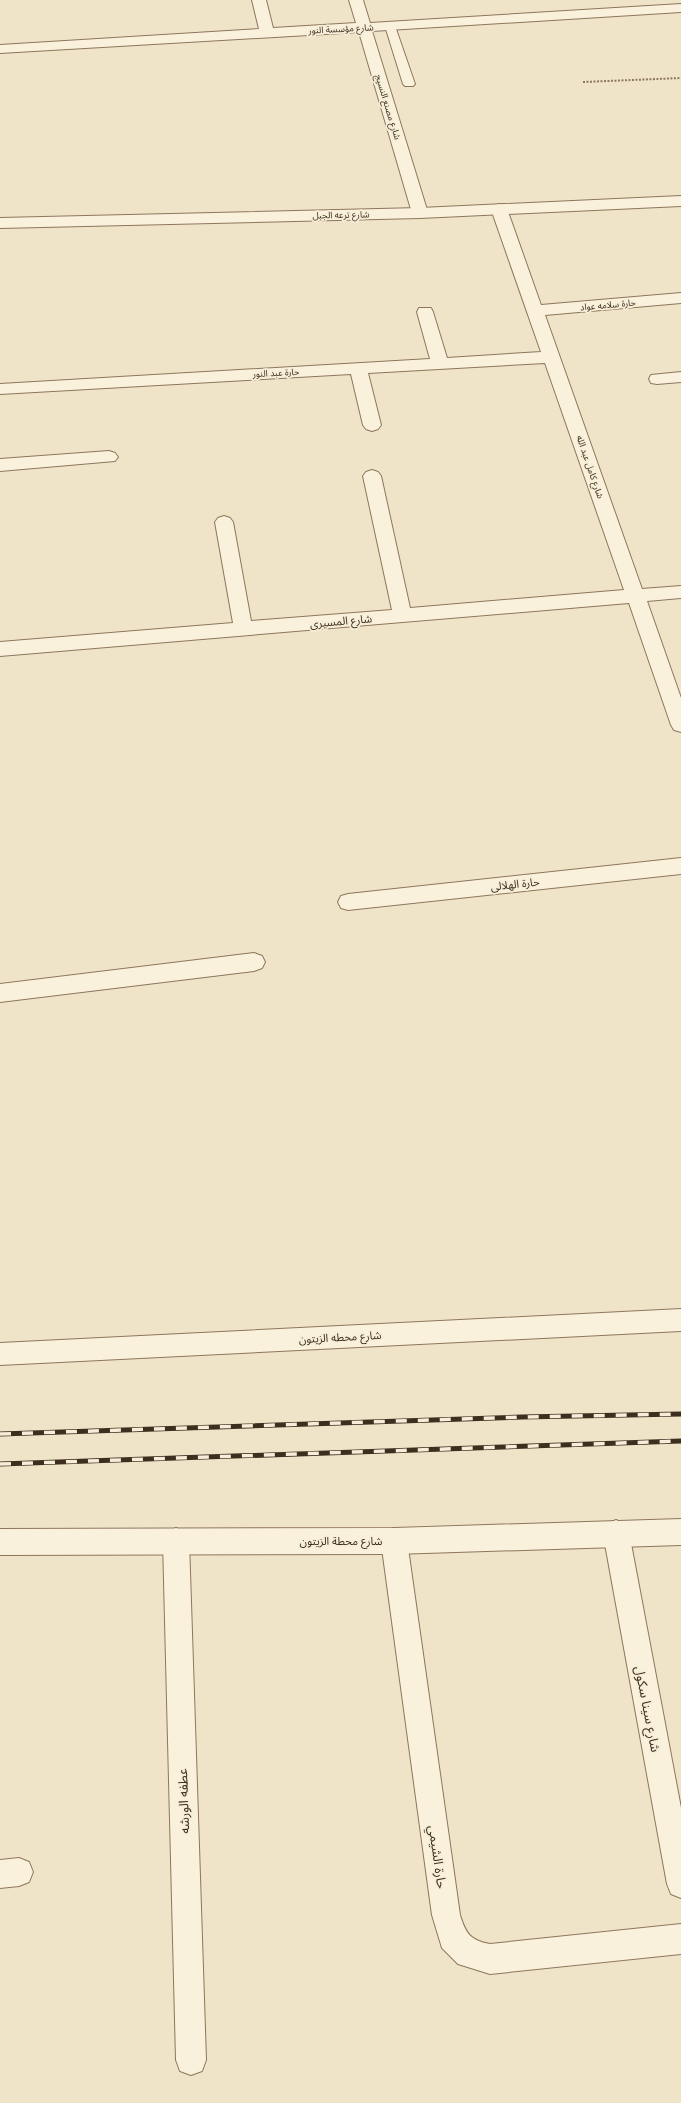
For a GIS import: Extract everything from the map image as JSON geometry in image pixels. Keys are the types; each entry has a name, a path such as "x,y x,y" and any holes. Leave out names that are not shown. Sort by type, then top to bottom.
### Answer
{"street":[{"path":"259,0 267,33"},
{"name":"شارع مصنع النسيج","path":"356,0 420,213"},
{"name":"شارع مؤسسة النور","path":"0,49 681,8"},
{"name":"شارع ترعه الجبل","path":"0,223 420,213 681,201"},
{"name":"شارع كامل عبد الله","path":"499,209 681,725"},
{"name":"حارة سلامه عواد","path":"535,311 681,298"},
{"path":"425,312 440,363"},
{"name":"حارة عبد النور","path":"0,389 551,357"},
{"path":"358,368 372,425"},
{"path":"657,379 681,377"},
{"path":"0,465 109,457"},
{"path":"372,476 403,616"},
{"path":"224,522 243,629"},
{"name":"شارع المسيرى","path":"0,649 681,592"},
{"name":"حارة الهلالى","path":"348,902 681,866"},
{"path":"0,993 254,962"},
{"name":"شارع محطه الزيتون","path":"0,1354 681,1320"},
{"name":"شارع محطة الزيتون","path":"0,1542 394,1541 681,1532"},
{"name":"شارع سينا سكول","path":"616,1533 681,1884"},
{"name":"عطفه الورشه","path":"176,1541 190,2060"},
{"name":"حارة الشيمي","path":"394,1541 446,1915 452,1938 468,1954 490,1959 681,1939"}],"lane":[{"path":"390,26 409,84"}],"path":[{"path":"583,82 681,78"}],"railway":[{"path":"0,1434 522,1417 681,1414"},
{"path":"0,1464 681,1441"}]}
